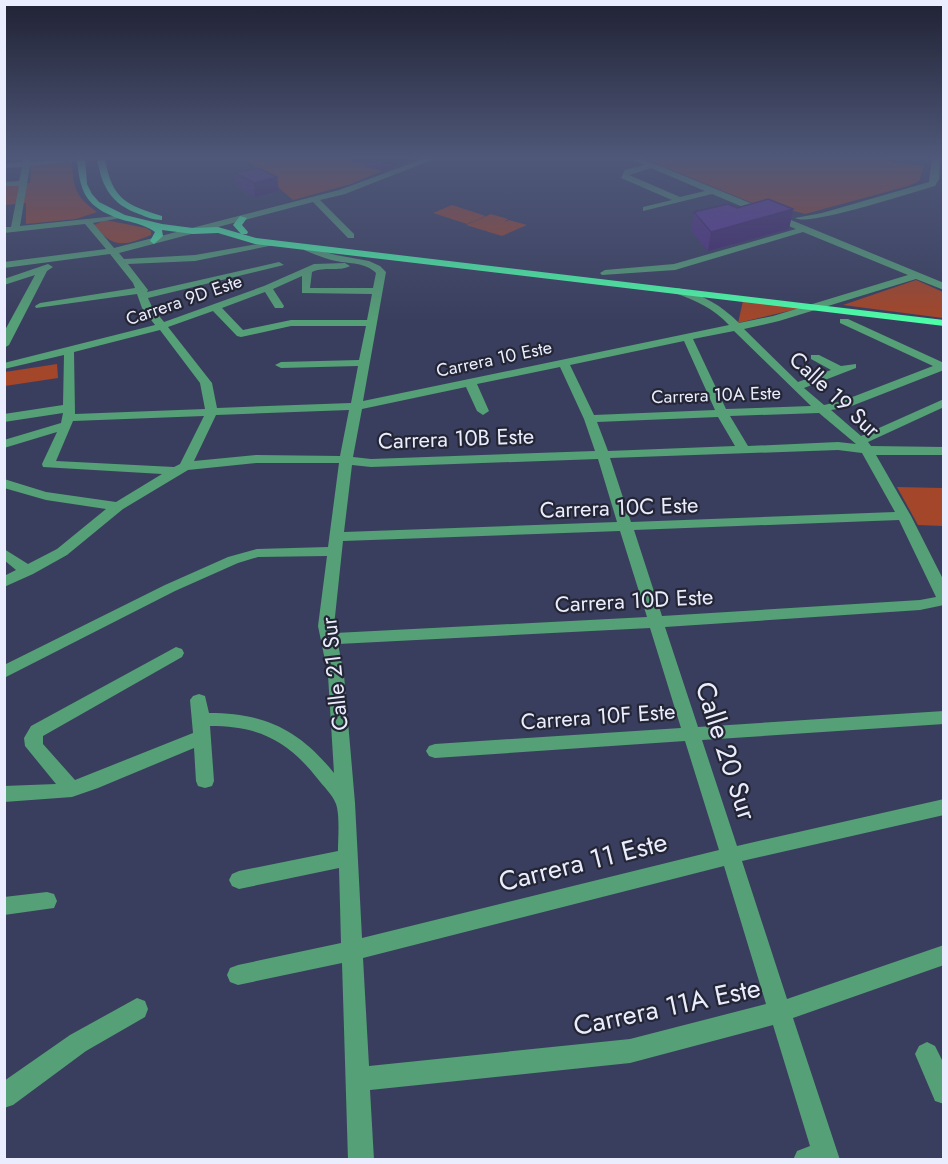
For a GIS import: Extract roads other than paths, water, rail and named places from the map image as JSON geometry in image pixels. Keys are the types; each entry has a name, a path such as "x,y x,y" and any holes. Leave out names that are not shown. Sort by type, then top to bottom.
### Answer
{"main road":[{"path":"114,213 151,225 193,231 222,231 245,239 304,248 944,323"},
{"path":"146,213 158,218 244,232 691,283 719,290 737,298"},
{"path":"243,218 237,225 244,232"},
{"path":"151,225 159,231 159,236 154,241"}],"street":[{"path":"15,213 15,229"},
{"path":"86,220 100,213"},
{"path":"4,265 112,252 260,213"},
{"path":"328,213 351,236"},
{"path":"767,213 797,222 818,235 944,287"},
{"path":"605,273 675,267 797,222 829,213"},
{"path":"4,230 122,217"},
{"path":"69,353 69,417 48,464 182,469 211,414 206,383 147,308 143,293 86,220"},
{"path":"120,262 195,258 275,244"},
{"path":"304,248 333,257 373,265"},
{"path":"304,248 312,268 305,291 377,291"},
{"path":"4,282 67,258"},
{"name":"Carrera 9D Este","path":"4,366 69,353 163,327 267,288 312,268 373,265"},
{"name":"Calle 21 Sur","path":"361,1160 346,803 336,675 327,639 326,619 346,460 381,272 373,265"},
{"path":"40,306 143,293 279,266"},
{"path":"4,345 43,269"},
{"name":"Carrera 10 Este","path":"69,417 211,414 357,406 735,327 818,307 916,276"},
{"path":"267,288 279,306"},
{"name":"Calle 19 Sur","path":"678,291 714,305 796,387 863,445 904,516 944,598"},
{"path":"735,327 733,316 737,298"},
{"path":"215,307 241,334 291,323 372,323"},
{"path":"844,321 943,367"},
{"path":"687,337 722,413 744,450"},
{"path":"815,357 840,370"},
{"path":"281,365 364,363"},
{"name":"Calle 20 Sur","path":"564,363 590,419 603,455 780,1012 820,1158"},
{"path":"796,387 852,366"},
{"name":"Carrera 10A Este","path":"590,419 820,409 845,404 943,367"},
{"path":"470,382 483,411"},
{"path":"863,445 944,402"},
{"path":"4,418 69,417"},
{"path":"4,444 69,417"},
{"name":"Carrera 10B Este","path":"4,582 28,571 76,542 118,506 182,469 256,459 325,458 371,464 863,445 900,452 944,452"},
{"path":"4,483 27,492 69,501 118,506"},
{"name":"Carrera 10C Este","path":"335,544 904,516"},
{"path":"4,672 170,588 233,560 257,553 335,544"},
{"path":"4,553 28,571"},
{"name":"Carrera 10D Este","path":"327,639 655,622 920,605 944,598"},
{"path":"72,789 34,746 33,738 38,731 176,653"},
{"path":"199,700 205,781"},
{"name":"Carrera 10F Este","path":"435,751 944,717"},
{"path":"4,794 72,789 96,781 201,728 243,720 262,725 300,746 313,758 346,803"},
{"name":"Carrera 11 Este","path":"238,975 351,951 729,856 944,807"},
{"path":"239,879 349,857"},
{"path":"4,906 47,901"},
{"name":"Carrera 11A Este","path":"358,1078 630,1050 780,1012 944,955"},
{"path":"4,1096 78,1042 137,1009"},
{"path":"927,1054 944,1092"}]}
